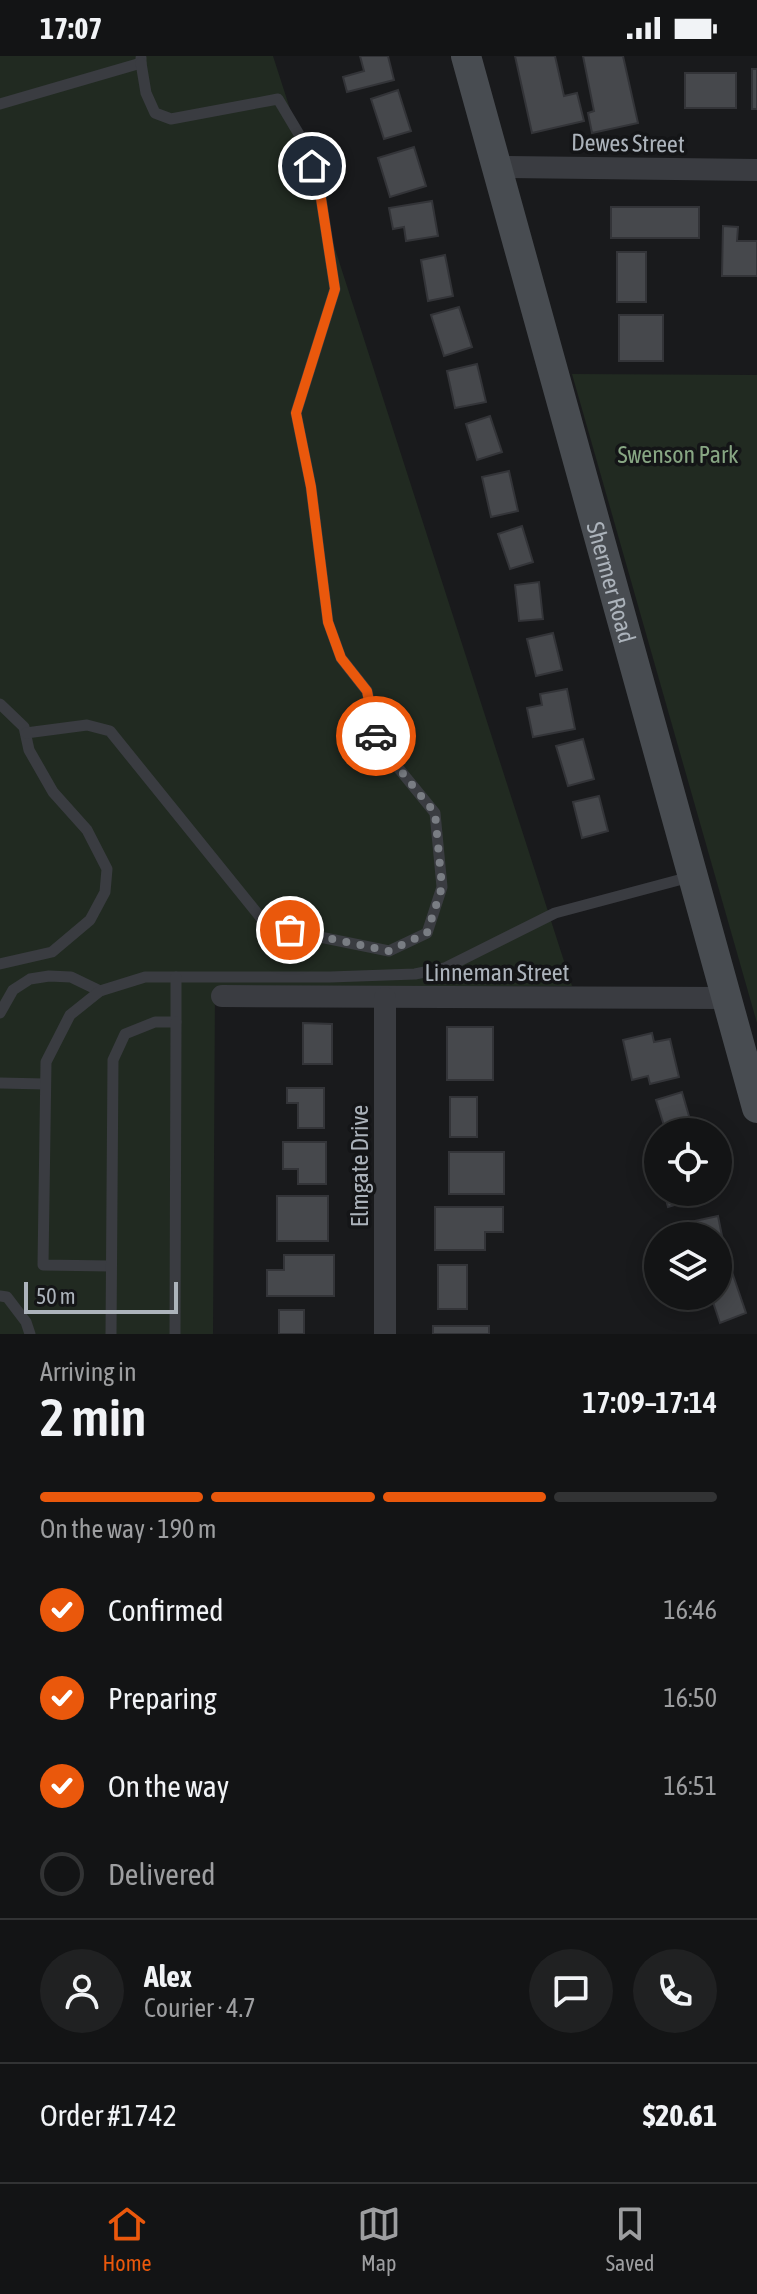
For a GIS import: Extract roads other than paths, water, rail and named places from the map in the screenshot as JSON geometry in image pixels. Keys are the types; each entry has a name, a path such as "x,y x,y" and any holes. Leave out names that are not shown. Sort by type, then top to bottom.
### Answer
{"main road":[{"name":"Shermer Road","path":"466,56 757,1108"}],"street":[{"name":"Dewes Street","path":"498,167 757,170"},
{"name":"Linneman Street","path":"222,996 725,998"},
{"name":"Elmgate Drive","path":"385,998 385,1334"}],"lane":[{"path":"0,104 141,59 146,93 155,113 171,119 278,99 303,141 320,192 335,289 296,413 311,487 328,622 341,658 367,691 378,743 435,813 442,887 427,933 389,951 265,923 110,731 87,725 26,733"},
{"path":"0,704 24,727 29,750 53,792 87,830 107,869 105,892 90,920 52,952 0,964"},
{"path":"110,1266 43,1265 46,1062 70,1015 100,991 145,977 415,974 445,968 555,913 692,876"},
{"path":"0,1013 13,990 30,979 71,977 100,991"},
{"path":"175,1334 176,977"},
{"path":"111,1334 113,1060 125,1034 155,1022 176,1022"},
{"path":"0,1083 45,1084"},
{"path":"0,1296 7,1297 26,1322 30,1334"}],"park label":[{"name":"Swenson Park","path":"678,454"}]}
